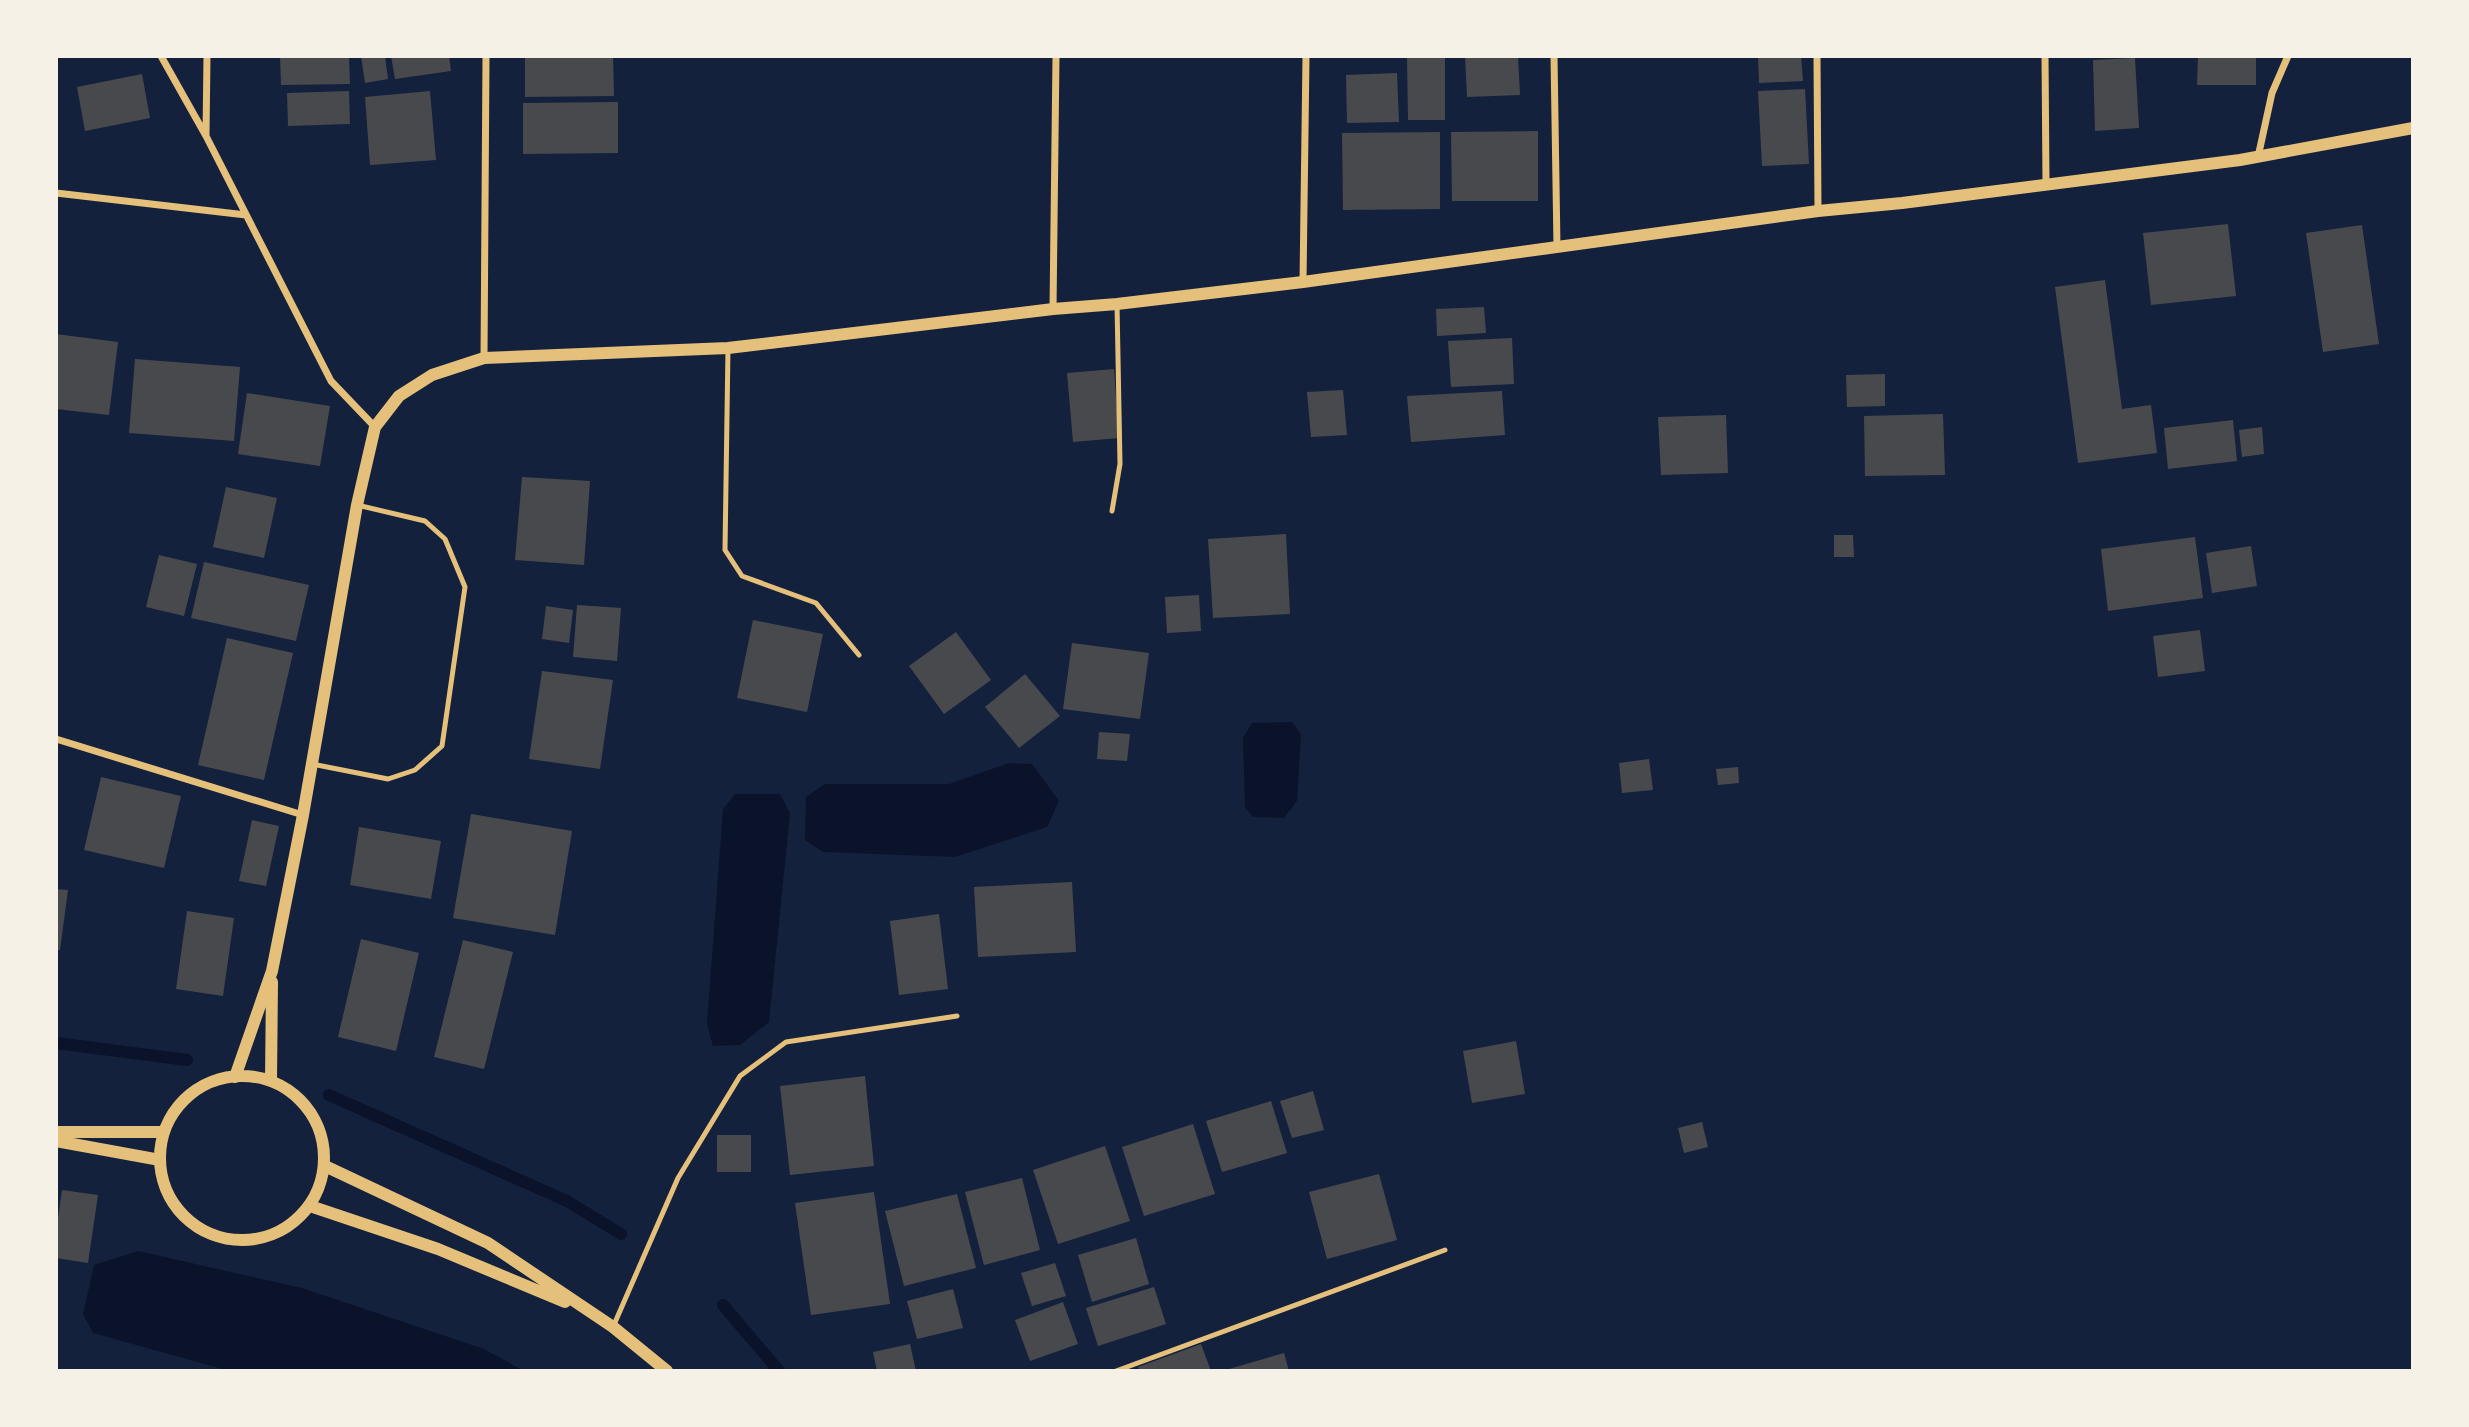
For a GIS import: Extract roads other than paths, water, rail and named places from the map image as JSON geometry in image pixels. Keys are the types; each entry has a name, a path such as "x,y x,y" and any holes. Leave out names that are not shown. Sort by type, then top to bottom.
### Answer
{"street":[{"path":"161,56 331,382 374,427"},
{"path":"205,136 207,56"},
{"path":"484,358 486,56"},
{"path":"1053,309 1056,56"},
{"path":"1303,282 1306,56"},
{"path":"1554,56 1557,248"},
{"path":"1817,56 1818,211"},
{"path":"2045,56 2046,184"},
{"path":"2258,157 2272,93 2288,56"},
{"path":"235,1077 272,971 374,427 399,396 432,375 484,358 729,348 1303,282 1818,211 1902,203 2258,157 2413,128"},
{"path":"56,192 246,215"},
{"path":"56,739 303,815"},
{"path":"271,1081 272,971"},
{"path":"250,1076 271,1081 290,1091 312,1115 324,1144 325,1166 320,1187 310,1206 295,1222 256,1240 213,1236 194,1226 178,1211 167,1192 161,1172 164,1132 175,1111 190,1095 208,1083 235,1077 250,1076"},
{"path":"56,1132 164,1132"},
{"path":"56,1141 160,1160"},
{"path":"325,1166 488,1243 613,1327 667,1371"},
{"path":"310,1206 438,1249 592,1313"}],"lane":[{"path":"1112,511 1121,464 1117,304"},
{"path":"729,348 724,550 742,576 816,603 859,655"},
{"path":"312,764 388,779 415,770 442,746 465,587 445,539 425,521 358,505"},
{"path":"613,1327 678,1178 740,1076 786,1042 957,1016"},
{"path":"1116,1371 1446,1250"}],"water":[{"path":"1292,722 1301,734 1297,801 1284,818 1253,817 1245,807 1243,738 1252,723"},
{"path":"1009,763 1032,764 1059,801 1047,827 955,857 823,852 805,840 806,797 825,784 949,784"},
{"path":"735,794 780,794 790,813 769,1022 740,1045 713,1046 707,1024 723,809"},
{"path":"138,1251 302,1288 484,1349 524,1371 230,1371 93,1333 83,1314 94,1265"}],"waterway":[{"path":"56,1043 187,1060"},
{"path":"329,1095 567,1201 621,1234"},
{"path":"723,1305 779,1371"}]}
